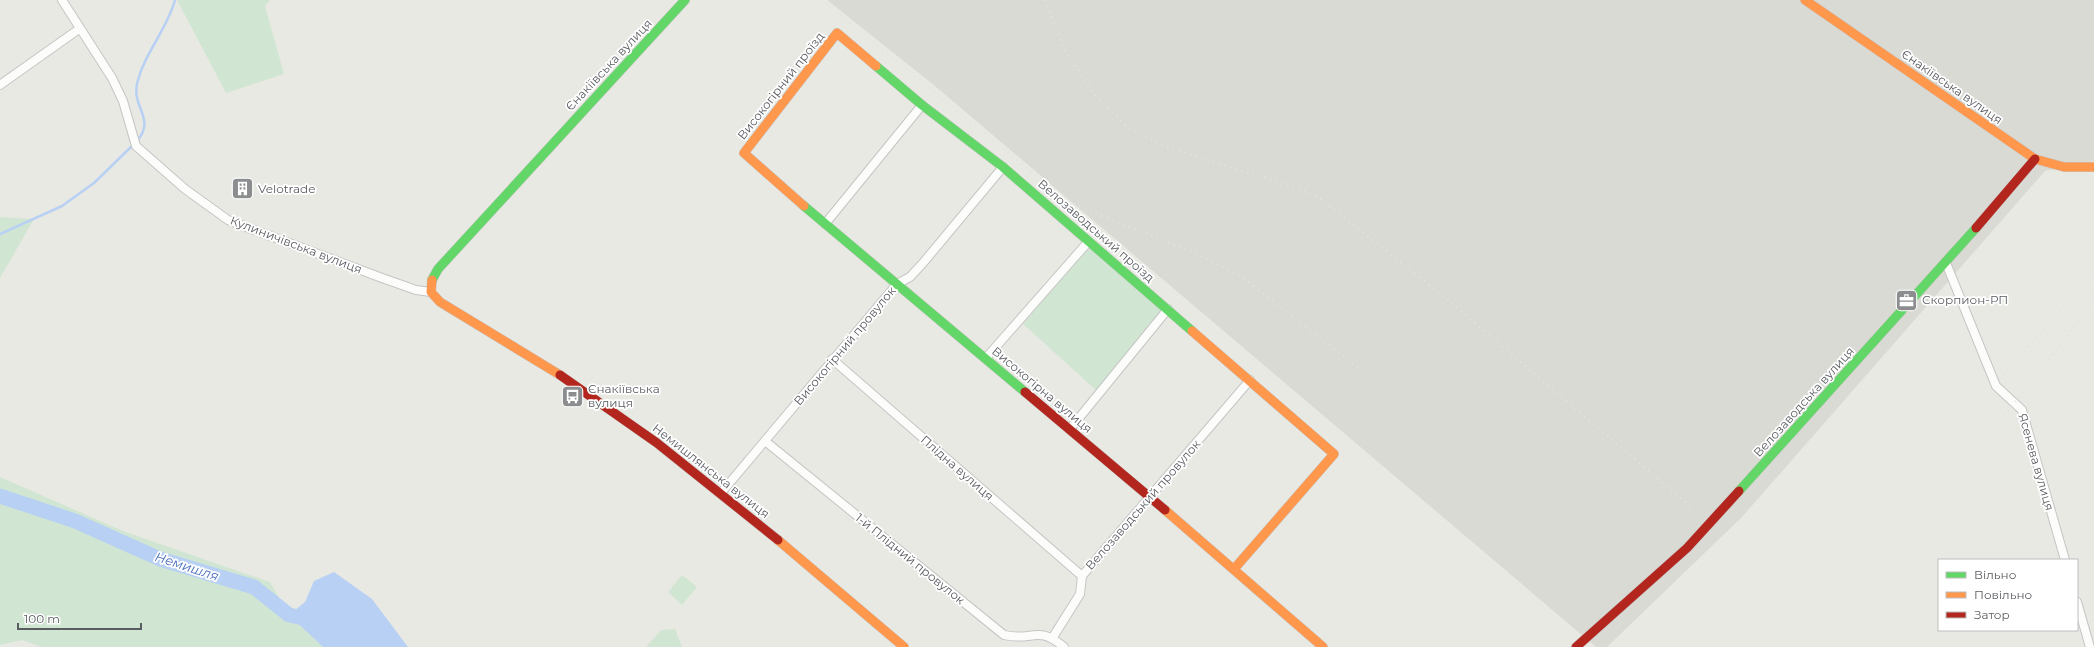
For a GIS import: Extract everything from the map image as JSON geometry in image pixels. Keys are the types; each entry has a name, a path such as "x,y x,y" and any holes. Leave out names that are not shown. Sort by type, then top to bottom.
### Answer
{"street":[{"path":"0,85 79,29 62,0"},
{"name":"Єнакіївська вулиця","path":"431,292 432,281 438,269 685,0"},
{"name":"Єнакіївська вулиця","path":"1805,0 2035,159 2054,166 2071,169 2094,167"},
{"name":"Кулиничівська вулиця","path":"79,29 112,78 123,101 136,146 185,189 228,220 396,283 416,290 431,292"},
{"name":"Велозаводський проїзд","path":"837,34 922,105 1003,167 1334,454 1234,569"},
{"name":"Високогірний проїзд","path":"744,153 837,34"},
{"path":"825,224 922,105"},
{"name":"Високогірна вулиця","path":"744,153 825,224 1150,497 1323,647"},
{"name":"Велозаводська вулиця","path":"1576,647 1687,548 1946,263 2035,159"},
{"name":"Високогірний провулок","path":"721,492 897,284 910,277 923,263 1003,167"},
{"path":"986,358 1088,242"},
{"name":"Ясенева вулиця","path":"1946,263 1996,386 2022,410 2065,559"},
{"name":"Немишлянська вулиця","path":"431,292 440,302 572,383 614,412 721,492 904,647"},
{"path":"1070,429 1168,309"},
{"name":"Плідна вулиця","path":"832,360 1082,576"},
{"name":"Велозаводський провулок","path":"1053,637 1080,594 1082,576 1250,380"},
{"name":"1-й Плідний провулок","path":"765,441 1004,635 1018,638 1038,634 1053,637"},
{"path":"2078,605 2090,647"},
{"path":"1053,637 1064,647"}],"shaded area":[{"path":"827,0 2094,0 2094,161 2045,171 1742,517 1607,647 1596,647 935,86"}],"green space":[{"path":"177,0 270,0 265,6 284,74 226,93"},
{"path":"0,217 34,219 0,278"},
{"path":"1092,249 1161,307 1161,313 1097,391 1023,324 1086,250"},
{"path":"0,477 123,531 270,582 289,615 323,647 42,647 22,640 0,645"},
{"path":"682,575 697,587 682,605 668,592"},
{"path":"675,629 682,647 646,647 661,630"}],"water":[{"path":"334,572 372,599 408,647 323,647 289,615 305,602 314,581"}],"waterway":[{"path":"137,141 144,126 144,120 136,92 137,84 140,73 167,21 175,0"},
{"path":"0,234 62,206 94,183 134,144"},
{"name":"Немишля","path":"0,496 75,521 160,559 254,587 289,615 308,619"}],"railway":[{"path":"822,0 1065,199 1080,207 1200,255 1242,277 1361,370"},
{"path":"1045,0 1064,49 1095,95 1128,127 1164,146 1294,187 1318,197 1447,299 1691,507"},
{"path":"2004,374 2094,274"},
{"path":"2004,416 2076,325 2094,299"}],"traffic: fast":[{"path":"432,280 438,269 685,0"},
{"path":"876,66 922,105 1003,167 1192,331"},
{"path":"804,206 1025,392"},
{"path":"1739,491 1976,228"}],"traffic: slow":[{"path":"1805,0 2035,159 2064,167 2094,167"},
{"path":"804,206 744,153 837,33 876,66"},
{"path":"432,280 431,292 440,302 560,375"},
{"path":"1192,331 1334,454 1234,569"},
{"path":"1165,510 1323,647"},
{"path":"778,540 904,647"}],"traffic: jam":[{"path":"1976,228 2035,159"},
{"path":"560,375 657,443 778,540"},
{"path":"1025,392 1165,510"},
{"path":"1576,647 1687,548 1739,491"}],"place":[{"name":"Velotrade","path":"242,189"},
{"name":"Скорпион-РП","path":"1906,300"},
{"name":"Єнакіївська вулиця","path":"573,396"}]}
